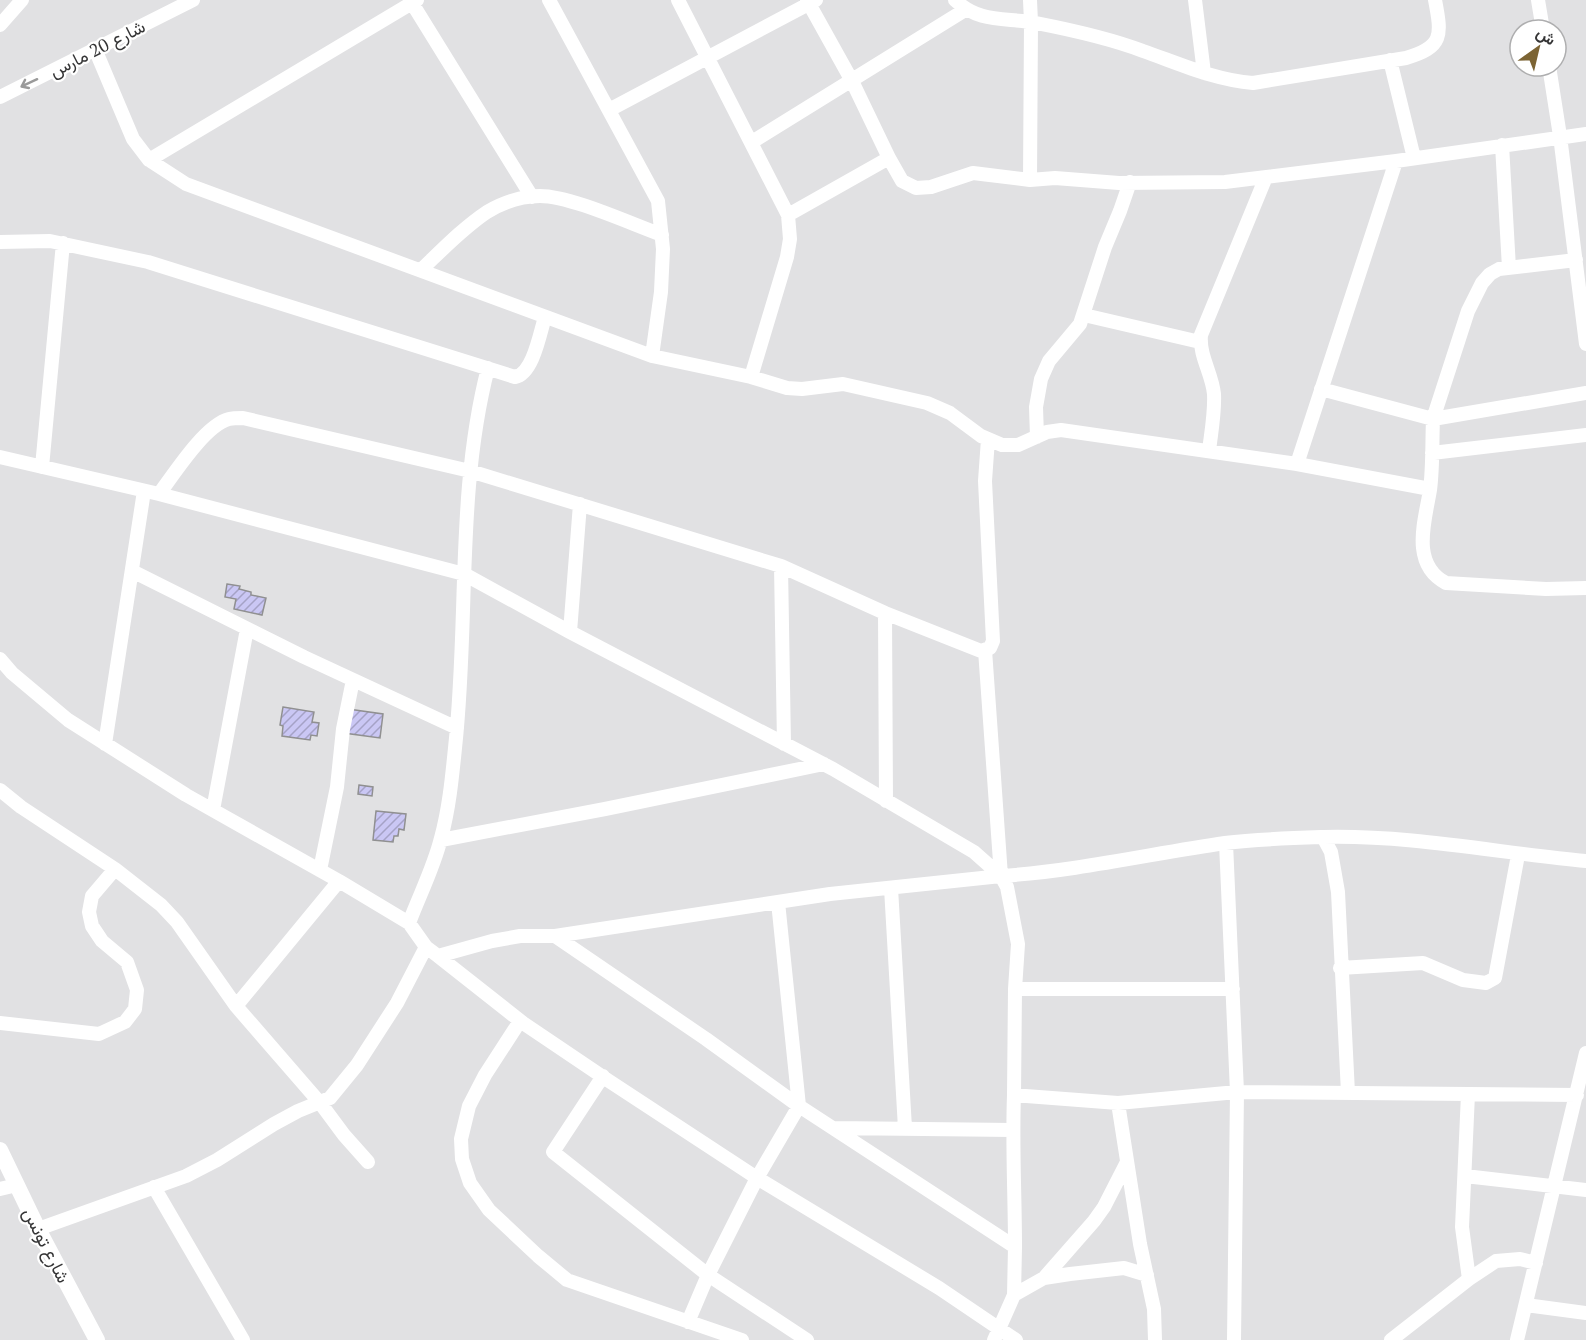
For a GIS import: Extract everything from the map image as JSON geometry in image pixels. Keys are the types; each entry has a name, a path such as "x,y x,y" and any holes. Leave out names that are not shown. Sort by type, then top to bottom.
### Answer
{"street":[{"path":"0,25 22,0"},
{"name":"شارع 20 مارس","path":"0,97 193,0"},
{"path":"549,0 658,201 662,235 661,292 652,356"},
{"path":"678,0 788,215 790,239 787,257 751,378"},
{"path":"1030,0 1030,180"},
{"path":"1195,0 1204,73"},
{"path":"752,142 852,81 960,5 994,19 1031,22 1064,29 1141,50 1204,73 1232,81 1253,83 1427,52 1434,44 1438,28 1438,0"},
{"path":"1538,0 1541,18"},
{"path":"149,160 414,1 532,197"},
{"path":"609,110 811,1 889,158 902,181 916,188 931,187 974,173 1030,180 1065,178 1130,182 1225,182 1586,134"},
{"path":"95,49 133,139 149,160 186,184 652,356 770,384 802,389 843,384 927,404 950,414 988,439 1002,445 1017,445 1047,432 1061,430 1296,464 1430,489"},
{"path":"1390,60 1414,158"},
{"path":"1551,78 1586,344"},
{"path":"1502,145 1509,268"},
{"path":"788,215 889,158"},
{"path":"1296,464 1396,161"},
{"path":"1209,451 1214,396 1211,377 1200,347 1201,335 1266,177"},
{"path":"1037,437 1036,407 1041,379 1049,362 1080,324 1105,247 1130,182"},
{"path":"421,270 489,211 517,199 541,196 573,202 662,235"},
{"path":"0,242 50,241 148,262 515,377 526,372 545,316"},
{"path":"42,467 63,243"},
{"path":"1576,260 1499,269 1490,274 1482,284 1468,311 1432,419 1430,489 1422,530 1428,566 1439,580 1454,585 1546,589 1586,588"},
{"path":"1084,315 1200,342"},
{"path":"409,923 441,840 452,778 463,649 464,574 470,471 476,422 488,368"},
{"path":"1321,389 1432,419 1586,393"},
{"path":"159,494 206,433 217,424 229,419 243,418 470,471 782,566 885,613 981,651 990,648 993,641 985,481 988,439"},
{"path":"1432,453 1586,435"},
{"path":"0,457 159,494 464,574 570,632 824,764 974,852 1001,876 1007,887 1018,944 1013,1130 1016,1186 1014,1295 997,1335"},
{"path":"105,744 144,491"},
{"path":"570,632 580,504"},
{"path":"782,566 784,744"},
{"path":"132,571 247,629 457,728"},
{"path":"885,613 886,801"},
{"path":"213,810 247,629"},
{"path":"985,650 1001,876"},
{"path":"0,659 6,670 68,720 213,810 409,923 426,947 520,1021 758,1178 930,1282 997,1335 1016,1340"},
{"path":"320,870 337,787 343,729 353,680"},
{"path":"441,840 617,807 824,764"},
{"path":"0,790 21,807 115,869 161,905 177,922 236,1006 368,1162"},
{"path":"1323,837 1331,852 1338,892 1348,1093"},
{"path":"438,956 492,940 520,936 555,936 778,902 1035,874 1226,843 1323,837 1380,837 1518,855 1586,861"},
{"path":"1226,843 1237,1092 1234,1340"},
{"path":"1340,968 1423,963 1463,980 1486,983 1494,978 1518,855"},
{"path":"0,1023 99,1034 125,1022 135,1009 137,990 127,962 102,941 92,926 89,912 92,896 115,869"},
{"path":"236,1006 339,881"},
{"path":"891,888 905,1128"},
{"path":"688,1322 708,1275 758,1178 799,1106 778,902"},
{"path":"555,936 706,1039 799,1106 1015,1247"},
{"path":"38,1229 186,1176 298,1111 321,1104 336,1093 357,1065 397,1003 426,947"},
{"path":"1015,989 1233,989"},
{"path":"520,1021 484,1075 469,1106 461,1139 462,1159 470,1183 489,1210 567,1280 742,1340"},
{"path":"1518,1340 1585,1063"},
{"path":"603,1076 553,1152 708,1275 807,1340"},
{"path":"1014,1095 1118,1103 1237,1092 1577,1095"},
{"path":"1468,1094 1462,1227 1469,1279"},
{"path":"1118,1103 1126,1164 1154,1309 1155,1340"},
{"path":"833,1128 1013,1130"},
{"name":"شارع تونس","path":"0,1150 38,1229 97,1340"},
{"path":"1014,1295 1044,1278 1094,1221 1104,1207 1126,1164"},
{"path":"1464,1176 1586,1190"},
{"path":"0,1189 17,1185"},
{"path":"154,1188 243,1340"},
{"path":"1391,1340 1469,1279 1496,1261 1520,1259 1536,1263"},
{"path":"1044,1278 1124,1268 1147,1275"},
{"path":"1526,1305 1586,1313"}],"building":[{"path":"227,584 240,586 239,589 251,592 251,595 266,598 262,615 234,609 236,599 225,597"},
{"path":"283,707 314,712 312,722 319,723 317,736 311,735 310,740 282,736 283,726 280,725"},
{"path":"348,709 383,714 380,738 344,733"},
{"path":"359,785 373,787 372,796 358,794"},
{"path":"376,811 406,814 404,830 399,829 398,836 394,836 393,842 373,840"}]}
